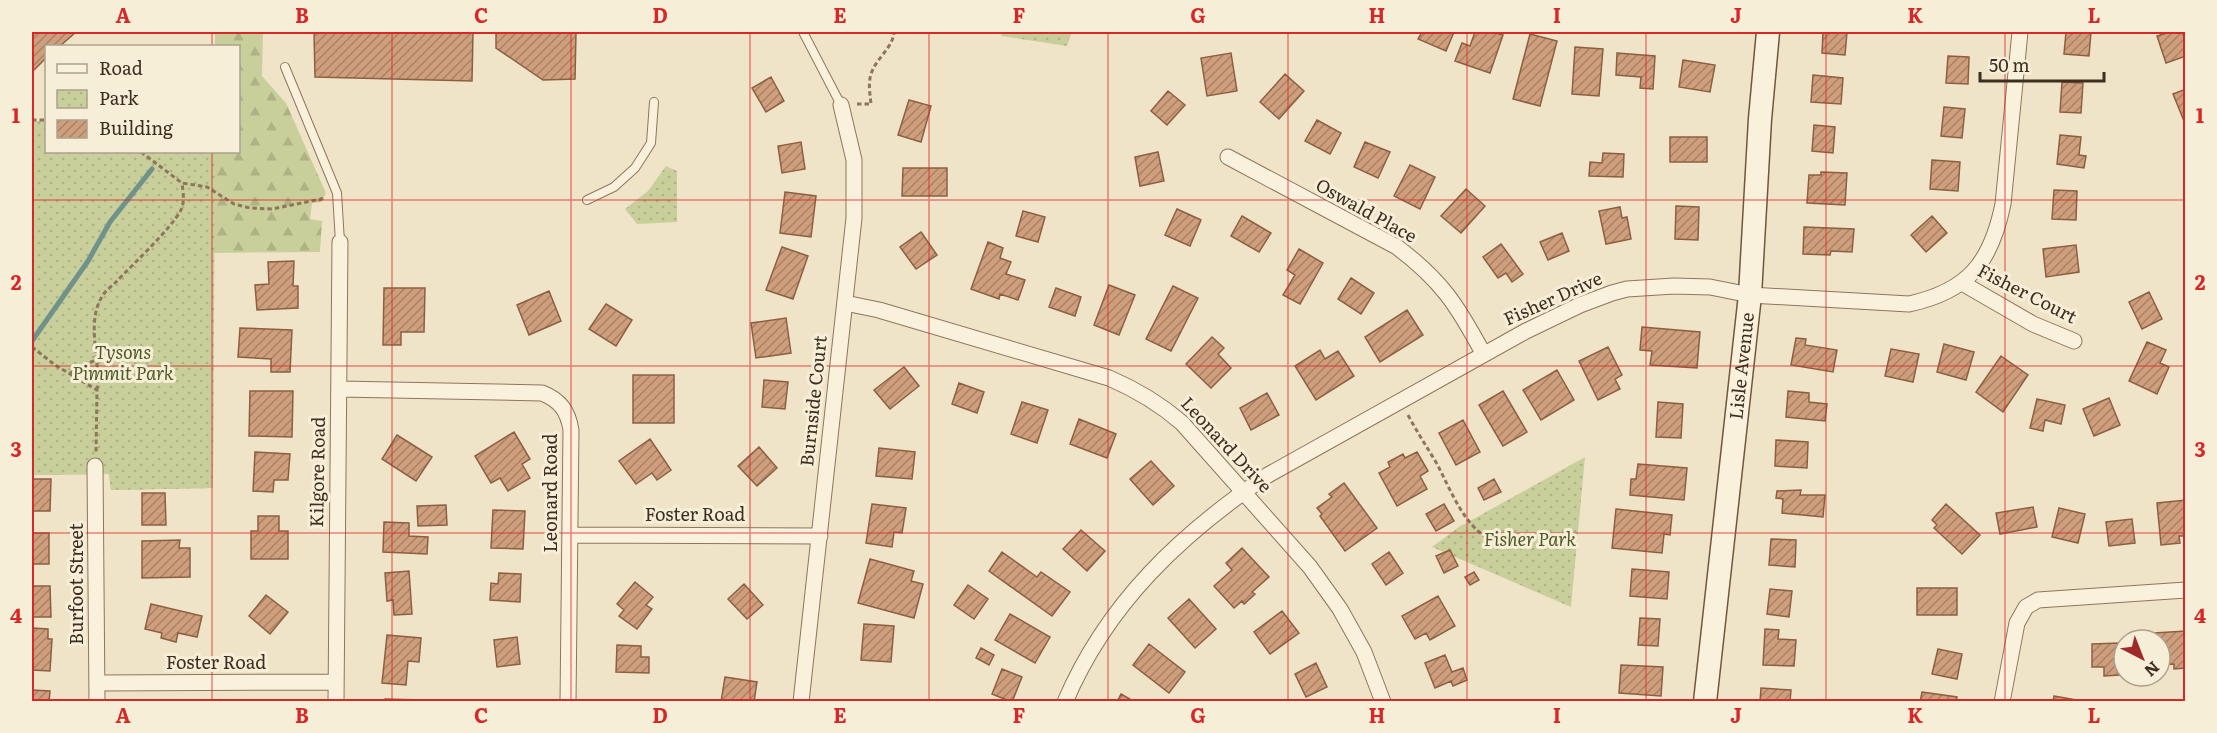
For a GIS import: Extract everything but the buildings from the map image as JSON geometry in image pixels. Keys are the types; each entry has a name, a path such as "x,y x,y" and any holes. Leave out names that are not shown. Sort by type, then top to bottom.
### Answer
{"street":[{"name":"Lisle Avenue","path":"1705,702 1750,295 1760,119 1768,32"},
{"name":"Fisher Drive","path":"1065,702 1085,660 1108,622 1131,593 1159,563 1243,492 1268,475 1483,353 1580,304 1619,291 1674,286 1710,286 1750,295 1909,304 1948,292 1977,268 1998,231 2003,204 2020,32"},
{"name":"Burnside Court","path":"801,702 854,218 854,160 841,105"},
{"name":"Oswald Place","path":"1228,157 1397,248 1423,267 1444,288 1461,312 1483,353"},
{"name":"Kilgore Road","path":"336,702 340,242"},
{"name":"Fisher Court","path":"1962,282 2033,324 2074,341"},
{"name":"Leonard Drive","path":"845,303 879,310 1109,378 1139,390 1162,405 1182,423 1310,567 1340,609 1364,652 1383,702"},
{"name":"Leonard Road","path":"339,389 528,391 565,398 571,430 568,702"},
{"name":"Burfoot Street","path":"95,466 97,702"},
{"name":"Foster Road","path":"570,535 820,536"},
{"path":"2002,702 2017,623 2026,607 2038,600 2186,590"},
{"name":"Foster Road","path":"97,683 336,682"}],"lane":[{"path":"803,32 841,105"},
{"path":"285,67 337,193 340,242"},
{"path":"588,200 614,187 635,168 651,142 654,102"}],"path":[{"path":"841,105 871,104 869,84 871,73 893,40 894,32"},
{"path":"142,153 182,183 207,187 234,204 250,208 272,209 321,200 337,193"},
{"path":"95,466 96,310 103,294 145,251 181,209 184,195 182,183"},
{"path":"32,347 69,374 97,390"},
{"path":"69,374 97,359"},
{"path":"1401,400 1419,438 1429,451 1468,521 1482,535 1495,543 1510,546 1526,543"}],"green space":[{"name":"Tysons Pimmit Park","path":"215,32 263,32 262,76 286,103 326,193 321,202 312,203 310,219 322,221 320,252 214,253 213,488 111,490 109,474 32,475 32,282 138,153 240,153 240,45 215,45"},
{"path":"1002,32 1072,32 1067,46 1001,36"},
{"name":"Tysons Pimmit Park","path":"32,121 45,121 45,153 215,153 213,488 111,490 109,474 32,475"},
{"path":"666,166 677,171 677,222 637,224 625,209 648,191"},
{"name":"Fisher Park","path":"1585,457 1571,607 1432,547 1459,527"}],"waterway":[{"path":"32,341 88,261 110,222 152,169"}]}
